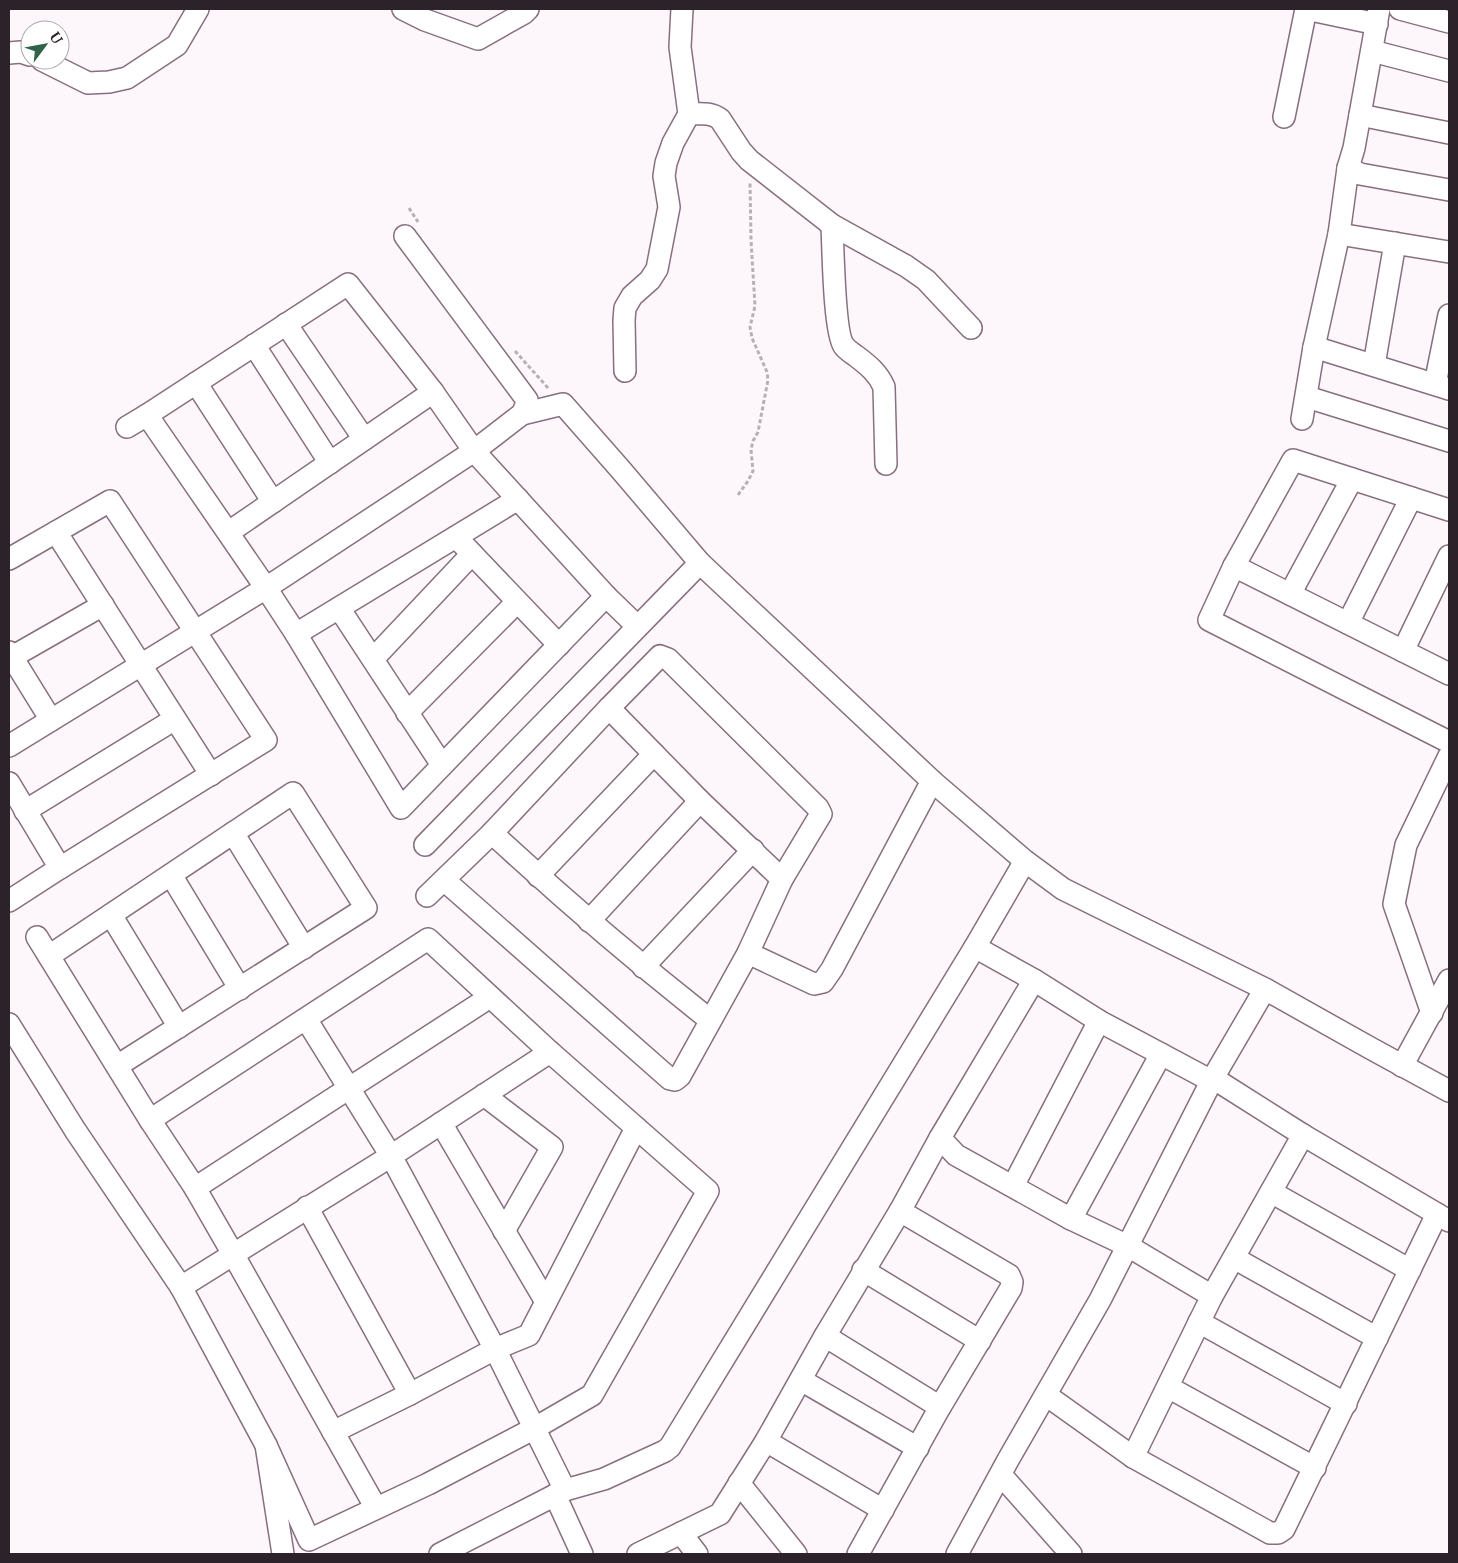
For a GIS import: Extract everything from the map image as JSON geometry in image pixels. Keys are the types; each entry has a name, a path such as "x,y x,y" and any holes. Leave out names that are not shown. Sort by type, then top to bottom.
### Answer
{"street":[{"path":"62,70 88,83 109,82 127,78 177,45 198,9"},
{"path":"403,9 425,20 478,39 528,9"},
{"path":"625,372 625,308 632,296 650,280 657,269 669,207 664,176 666,163 673,144 690,114 680,47 682,9"},
{"path":"1284,117 1306,9 1378,16 1354,148 1348,168 1339,234 1314,347 1302,419"},
{"path":"1400,9 1449,22"},
{"path":"1372,51 1449,72"},
{"path":"690,114 707,113 720,119 749,160 832,224 906,266 926,280 971,328"},
{"path":"1360,115 1449,133"},
{"path":"1348,168 1360,174 1449,190"},
{"path":"832,224 840,336 844,346 874,370 884,386 886,464"},
{"path":"1339,234 1449,252"},
{"path":"405,236 527,400 522,414"},
{"path":"1374,365 1395,243"},
{"path":"127,427 147,416 348,284 433,392 474,450 606,596 637,626"},
{"path":"1314,347 1442,386 1449,315"},
{"path":"286,324 364,439"},
{"path":"254,345 330,463"},
{"path":"196,383 273,502"},
{"path":"229,532 433,392"},
{"path":"1307,397 1449,441"},
{"path":"9,746 266,588 474,450 522,414 563,404 700,563 932,780 1025,861 1063,889 1265,989 1449,1091"},
{"path":"147,416 229,532 296,634 401,808 606,596"},
{"path":"1449,510 1293,460 1234,566 1209,620 1449,742"},
{"path":"1290,594 1352,479"},
{"path":"1348,623 1411,498"},
{"path":"296,634 518,499"},
{"path":"9,559 110,501 266,740 9,901"},
{"path":"56,532 211,775"},
{"path":"456,537 559,645"},
{"path":"374,659 472,554"},
{"path":"1403,651 1449,556"},
{"path":"425,845 700,563"},
{"path":"1234,566 1449,674"},
{"path":"407,713 518,602"},
{"path":"50,720 10,655 103,605"},
{"path":"340,608 442,765"},
{"path":"427,896 492,833 660,656 668,659 818,808 821,814 782,880 748,953 680,1076 675,1080 670,1079 444,880"},
{"path":"609,708 700,801 782,880"},
{"path":"25,811 175,719"},
{"path":"538,876 654,754"},
{"path":"1432,1013 1394,904 1406,845 1449,756"},
{"path":"748,953 814,984 823,982 832,969 932,780"},
{"path":"9,783 60,868"},
{"path":"49,956 294,793 366,908 117,1066"},
{"path":"589,922 700,801"},
{"path":"492,833 589,922 710,1020"},
{"path":"233,834 304,948"},
{"path":"643,967 752,850"},
{"path":"440,1554 560,1492 604,1478 670,1447 975,947 1025,861"},
{"path":"171,875 240,989"},
{"path":"110,915 179,1027"},
{"path":"37,937 150,1120 195,1188 376,1508"},
{"path":"12,1036 180,1287 266,1446 310,1540 428,1484 535,1428 592,1395 708,1191 550,1052 428,939 150,1120"},
{"path":"975,947 1099,1020 1206,1078 1213,1078 1303,1135 1443,1218 1410,1270 1284,1529 1278,1533 1270,1533 1133,1457 1046,1395"},
{"path":"638,1554 720,1514 766,1441 863,1270 900,1211 940,1138 1034,980"},
{"path":"1402,1066 1449,980"},
{"path":"967,1549 1001,1475 1100,1300 1213,1078 1265,989"},
{"path":"195,1188 490,997"},
{"path":"306,1019 391,1156 495,1349 535,1428 582,1554"},
{"path":"1013,1186 1099,1020"},
{"path":"180,1287 391,1156 550,1052"},
{"path":"1071,1219 1161,1054"},
{"path":"484,1095 552,1147 504,1231"},
{"path":"441,1123 546,1302"},
{"path":"333,1432 495,1349 529,1336 636,1128"},
{"path":"1133,1457 1212,1296 1303,1135"},
{"path":"940,1138 956,1155 1071,1219 1128,1246 1212,1296"},
{"path":"1271,1192 1410,1270"},
{"path":"307,1207 410,1394"},
{"path":"858,1554 940,1407 1011,1288 1012,1282 1009,1276 900,1211"},
{"path":"1234,1258 1377,1338"},
{"path":"863,1270 980,1341"},
{"path":"1199,1322 1346,1404"},
{"path":"825,1336 940,1407"},
{"path":"801,1380 918,1448"},
{"path":"1168,1387 1314,1468"},
{"path":"766,1441 883,1510"},
{"path":"266,1446 283,1554"},
{"path":"1001,1475 1072,1554"},
{"path":"739,1484 796,1554"},
{"path":"681,1533 697,1554"}],"path":[{"path":"738,495 748,481 752,471 752,441 758,432 768,380 767,372 752,338 750,326 755,306 749,160"}]}
